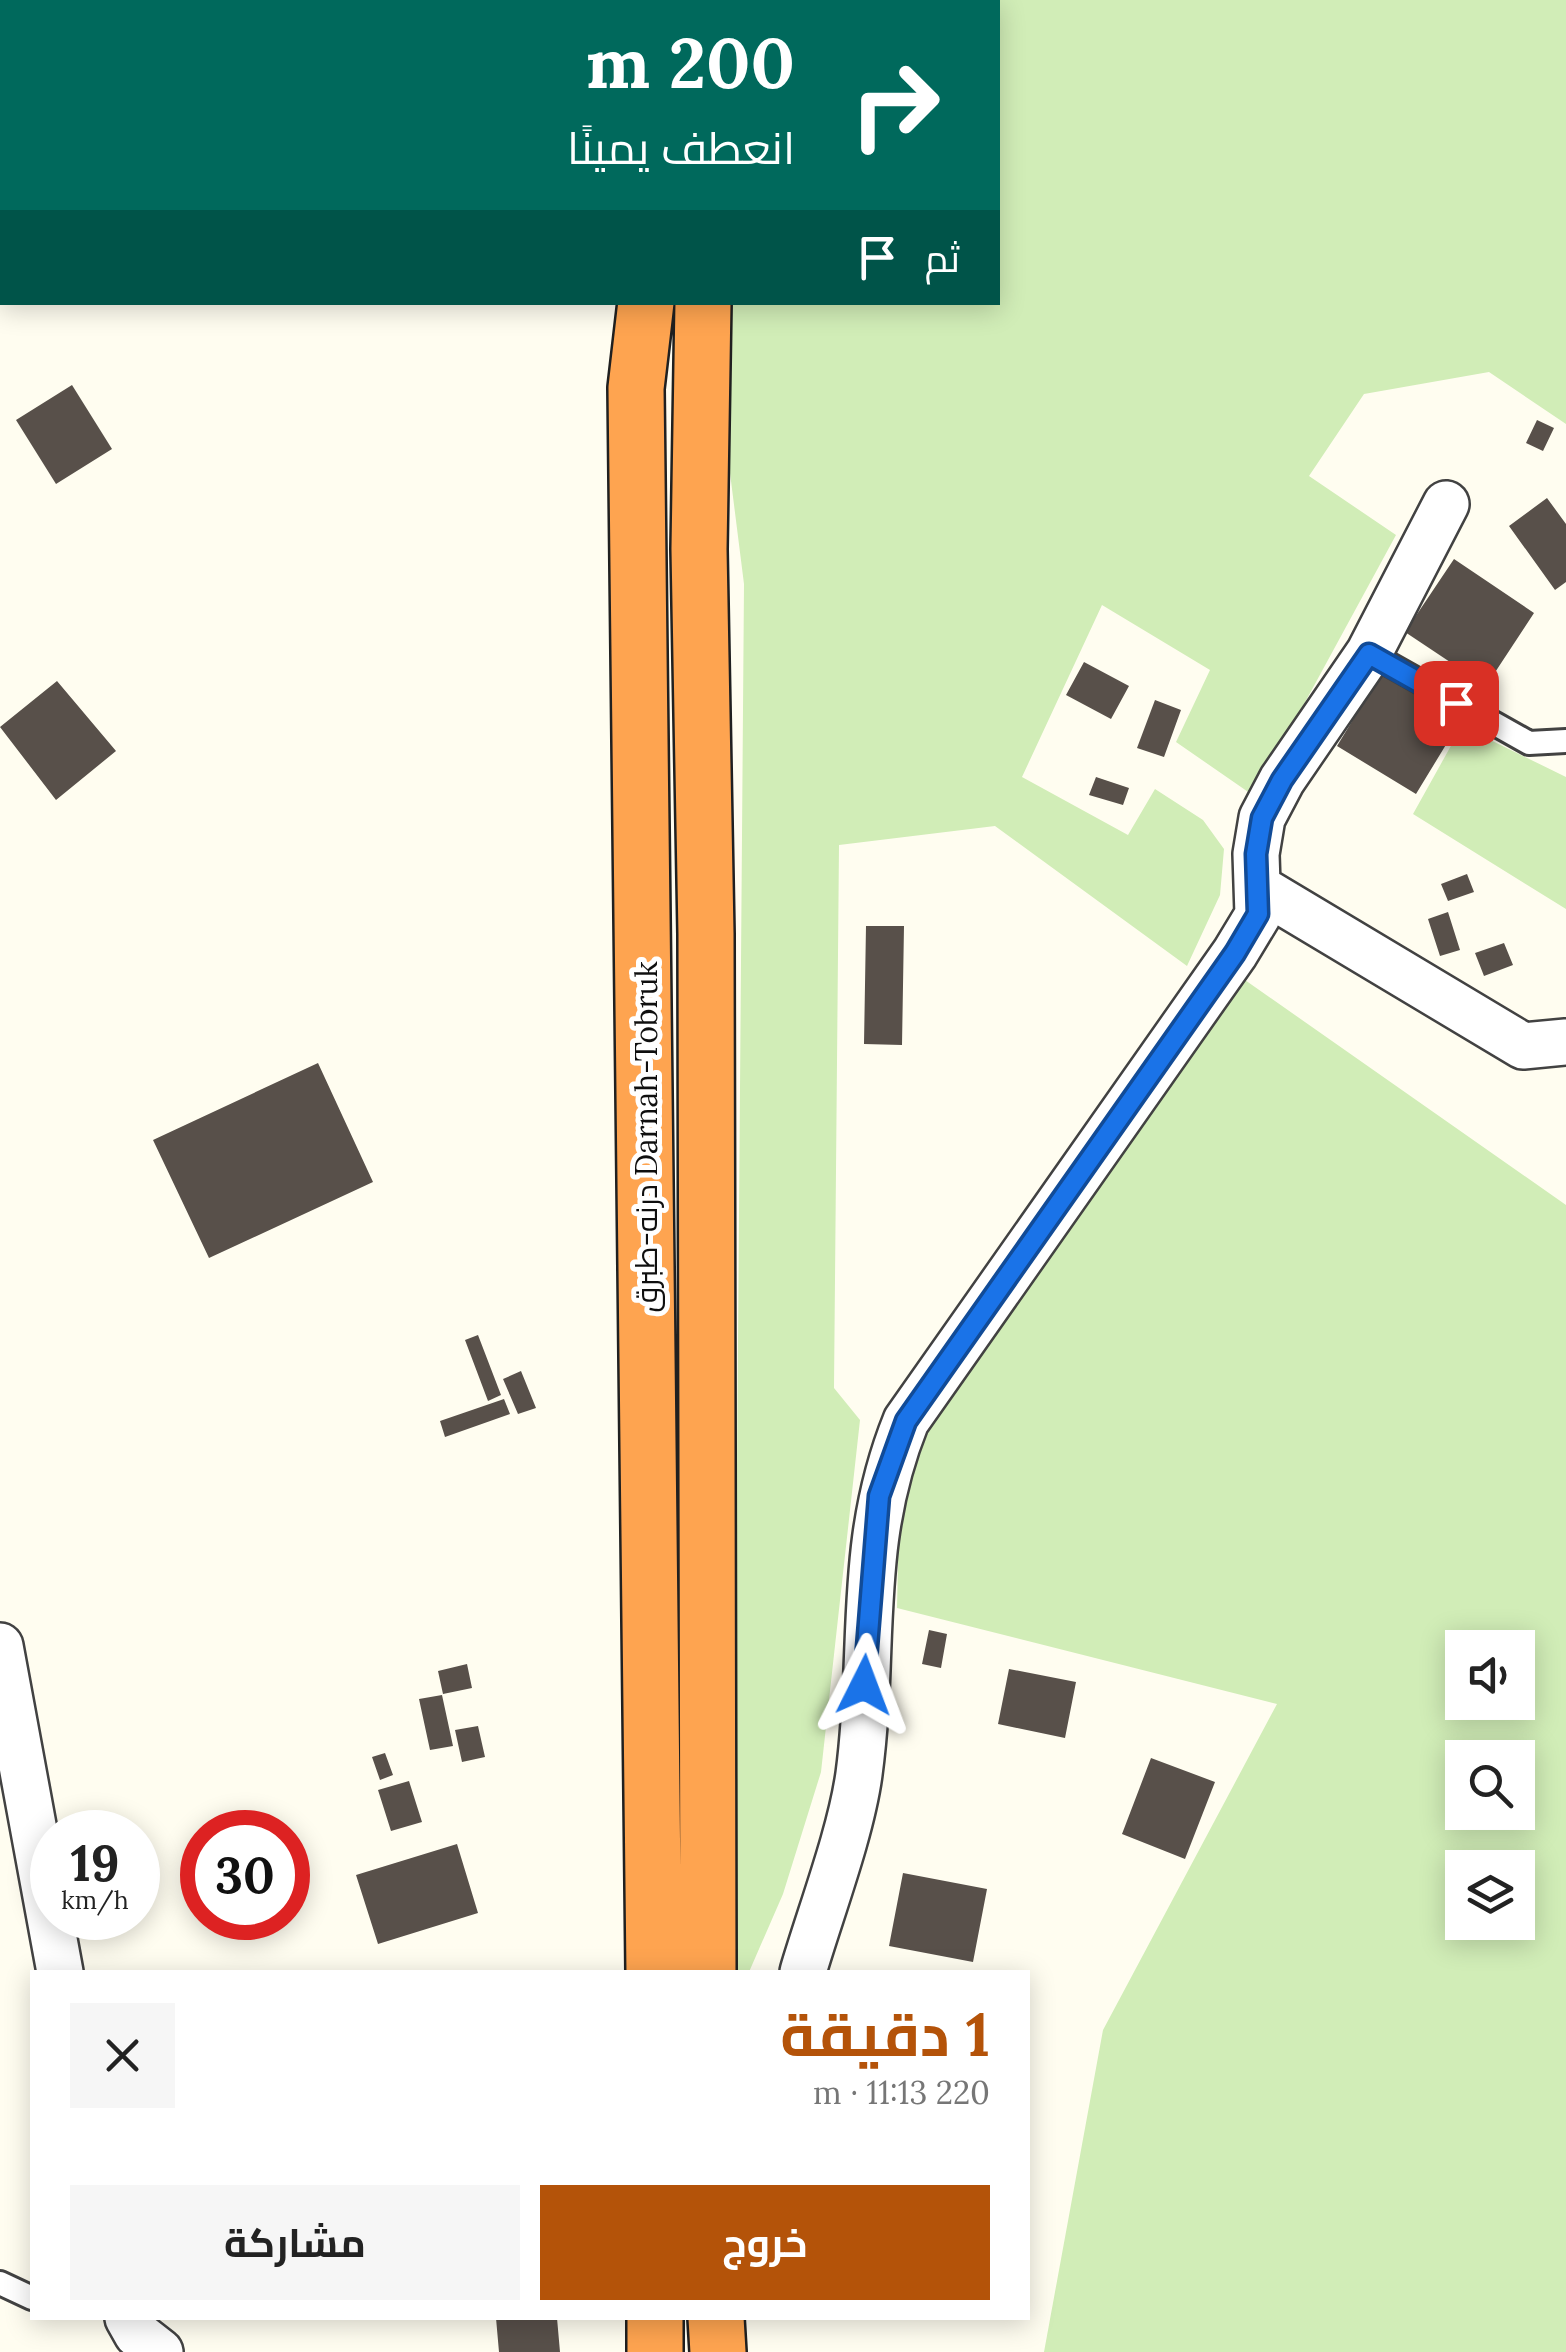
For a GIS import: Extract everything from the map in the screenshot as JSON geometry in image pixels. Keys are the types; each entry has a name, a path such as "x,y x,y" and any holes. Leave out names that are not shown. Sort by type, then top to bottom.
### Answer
{"highway":[{"name":"درنه-طبرق Darnah-Tobruk","path":"646,305 636,408 654,1970"},
{"name":"درنه-طبرق Darnah-Tobruk","path":"703,305 699,548 706,934 708,1970"},
{"path":"656,2320 656,2352"},
{"path":"716,2320 718,2352"}],"street":[{"path":"803,1970 859,1776 869,1576 879,1496 906,1421 1235,953 1258,914 1256,854 1262,818 1282,780 1369,654 1446,504"},
{"path":"1258,888 1523,1046 1566,1042"},
{"path":"0,1646 60,1970"},
{"path":"129,2320 137,2334 160,2352"}],"lane":[{"path":"1369,654 1529,743 1566,741"},
{"path":"0,2283 30,2297"}],"green space":[{"path":"1000,0 1566,0 1566,424 1489,372 1364,394 1309,476 1396,535 1254,796 1176,742 1210,670 1102,605 1022,777 1128,835 1155,789 1203,820 1224,849 1220,895 1187,966 995,826 839,845 834,1388 860,1420 821,1772 783,1894 750,1970 733,1970 744,584 719,386 724,305 1000,305"},
{"path":"1462,726 1566,777 1566,909 1413,814"},
{"path":"1235,973 1566,1205 1566,2352 1044,2352 1103,2030 1277,1704 897,1608 899,1513 912,1445"}],"building":[{"path":"72,385 112,449 56,484 16,420"},
{"path":"1537,420 1554,428 1543,451 1526,443"},
{"path":"1547,498 1566,524 1566,582 1555,590 1509,526"},
{"path":"1454,559 1534,613 1486,686 1405,632"},
{"path":"1084,662 1129,686 1111,719 1066,695"},
{"path":"1382,672 1461,720 1416,794 1337,746"},
{"path":"57,681 116,751 56,800 0,727"},
{"path":"1155,700 1181,710 1164,757 1137,748"},
{"path":"1096,777 1129,788 1123,805 1089,795"},
{"path":"1467,874 1474,892 1448,901 1441,884"},
{"path":"1448,912 1460,950 1440,956 1428,919"},
{"path":"866,926 904,926 902,1045 864,1044"},
{"path":"1504,943 1513,965 1484,976 1475,953"},
{"path":"318,1063 373,1182 209,1258 153,1140"},
{"path":"478,1335 501,1395 488,1401 465,1340"},
{"path":"521,1371 536,1408 518,1414 503,1379"},
{"path":"504,1399 510,1414 445,1437 440,1421"},
{"path":"929,1630 947,1634 941,1668 922,1664"},
{"path":"467,1664 472,1688 443,1694 438,1671"},
{"path":"1009,1669 1076,1682 1065,1738 998,1724"},
{"path":"442,1695 453,1746 430,1750 419,1699"},
{"path":"478,1726 485,1757 462,1762 455,1730"},
{"path":"385,1753 393,1775 380,1780 372,1757"},
{"path":"1151,1758 1215,1782 1185,1859 1122,1834"},
{"path":"409,1781 422,1822 391,1831 378,1790"},
{"path":"457,1844 478,1913 378,1944 356,1875"},
{"path":"903,1873 987,1889 973,1962 889,1946"},
{"path":"496,2320 557,2320 560,2352 499,2352"}],"route":[{"path":"864,1685 869,1576 879,1496 906,1421 1053,1207 1157,1068 1258,914 1256,854 1262,818 1282,780 1369,654 1456,703"}]}
